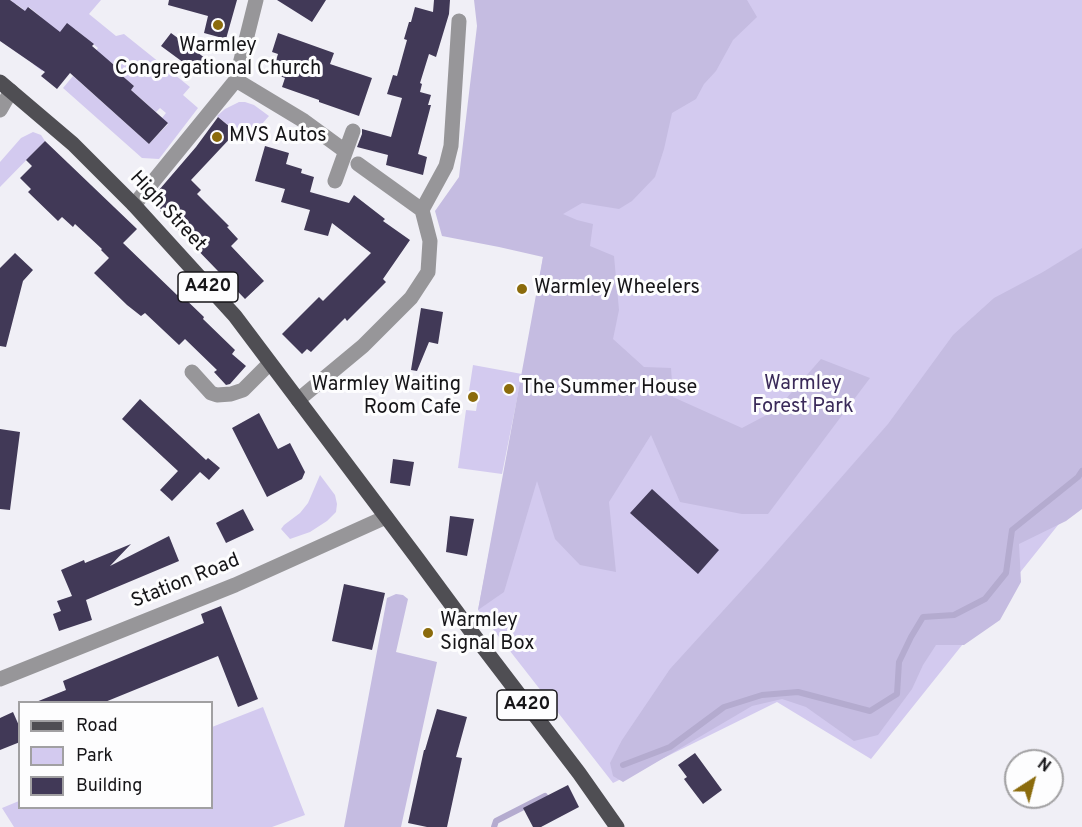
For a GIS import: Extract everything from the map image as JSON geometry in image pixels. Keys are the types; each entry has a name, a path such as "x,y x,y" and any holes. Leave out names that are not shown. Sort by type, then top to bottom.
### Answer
{"main road":[{"name":"High Street","path":"5,87 73,144 134,205 235,316 579,773 617,827"}],"street":[{"path":"134,205 236,80 256,0"},
{"path":"422,210 446,165 451,146 459,21"},
{"path":"236,80 304,121 345,151"},
{"path":"0,110 5,87"},
{"path":"335,181 353,131"},
{"path":"298,400 363,346 411,298 428,272 430,241 422,210 358,164"},
{"path":"192,372 211,393 231,394 243,390 270,363"},
{"name":"Station Road","path":"0,679 235,585 386,517"}],"green space":[{"path":"10,0 101,0 89,14 116,36 124,34 190,87 183,95 198,108 159,159 142,158 63,88 73,76 149,144 168,124 162,118 166,113 160,108 156,112 131,90 134,86 122,76 116,76 120,71 112,63 93,55 98,48 75,29 42,71 33,64 55,33 38,21 41,17 29,7 22,16 19,14 23,9 16,4 8,14 13,2"},
{"path":"474,0 747,0 757,17 733,40 716,71 704,84 696,99 672,113 655,177 632,201 619,209 582,203 563,214 593,224 590,246 614,256 619,310 613,339 644,367 671,368 673,397 742,428 776,410 821,359 870,378 768,514 742,514 680,502 651,435 609,502 616,572 580,565 555,539 537,481 504,592 478,610 543,257 442,236 435,211 459,177 477,26"},
{"name":"Warmley Forest Park","path":"518,0 1082,0 1082,495 871,759 777,702 613,783 478,610 525,366 543,257"},
{"path":"239,102 254,105 269,116 247,141 217,116"},
{"path":"33,132 41,135 45,141 0,187 0,162 21,138"},
{"path":"1082,248 1082,509 1066,521 1019,544 1021,582 1000,620 964,645 936,645 923,665 912,689 878,735 854,741 806,707 782,699 752,706 623,782 613,776 610,763 622,740 670,669 888,424 953,335 994,298"},
{"path":"473,365 522,374 502,474 458,468 466,410 476,411 479,393 469,391"},
{"path":"320,475 335,495 336,512 310,532 290,539 281,529 308,503"},
{"path":"396,594 408,599 396,652 437,662 401,827 344,827 387,598"},
{"path":"263,707 305,815 272,827 14,827 2,808 18,801 18,809 213,809 213,727"}],"building":[{"path":"0,0 10,0 25,11 28,7 60,32 67,23 94,44 92,46 121,71 119,73 134,86 131,90 168,123 149,144 70,73 57,89 41,76 45,72 0,41"},
{"name":"Warmley Congregational Church","path":"169,0 237,0 226,39 204,33 208,16 168,5"},
{"path":"277,0 326,0 312,22"},
{"path":"434,0 450,0 449,14 436,57 429,54 420,83 422,84 420,92 431,95 428,105 431,105 418,154 427,157 423,175 386,165 388,155 357,147 362,129 391,137 402,98 387,94 393,75 397,76 407,40 404,39 409,22 411,22 415,7 433,12"},
{"path":"171,33 209,61 199,74 161,46"},
{"path":"278,33 334,53 330,64 372,78 359,116 282,87 285,78 272,73 278,54 272,52"},
{"path":"218,117 236,132 191,180 201,190 197,194 229,226 227,227 238,239 231,246 264,281 245,299 152,201"},
{"path":"45,141 137,229 123,243 177,295 179,293 235,350 232,354 246,366 230,384 226,385 214,372 217,370 185,339 179,345 145,313 141,316 127,305 94,273 109,258 102,249 75,224 73,227 62,217 58,221 28,192 31,189 20,178 32,166 26,160"},
{"path":"265,146 289,153 286,164 302,169 301,173 314,177 310,192 349,203 354,195 385,219 383,221 410,240 383,279 386,282 347,321 345,318 311,352 307,349 302,354 282,334 319,297 323,301 371,253 332,223 328,236 304,230 310,210 281,202 285,189 255,181"},
{"path":"15,253 33,270 23,281 6,347 0,346 0,268"},
{"path":"421,308 443,312 438,344 429,342 417,371 411,370"},
{"path":"140,399 206,460 208,458 220,468 209,480 200,472 172,501 160,490 178,471 122,419"},
{"path":"259,413 278,449 290,443 305,472 302,479 267,497 232,428"},
{"path":"0,429 20,432 10,510 0,509"},
{"path":"393,459 414,462 410,486 390,483"},
{"path":"652,489 719,550 698,574 630,513"},
{"path":"243,509 254,530 226,543 216,523"},
{"path":"450,516 474,519 467,556 446,552"},
{"path":"169,536 179,561 86,600 92,620 59,631 53,614 61,611 57,601 72,596 61,570 131,544 110,566"},
{"path":"344,584 385,593 372,650 332,641"},
{"path":"221,606 258,699 238,707 218,656 107,701 38,701 66,690 63,681 204,623 201,614"},
{"path":"437,709 467,717 456,757 462,758 447,827 427,827 408,823 424,750"},
{"path":"13,712 18,723 18,743 0,750 0,718"},
{"path":"695,753 722,790 703,804 684,779 687,777 678,765"},
{"path":"568,785 579,807 541,827 533,827 523,808"}],"waterway":[{"path":"623,765 670,747 724,707 762,695 798,692 870,711 897,694 899,662 923,617 954,615 985,599 1006,573 1012,530 1078,477 1082,471"},
{"path":"494,827 496,821 545,796"}],"place":[{"name":"Warmley Congregational Church","path":"218,25"},
{"name":"MVS Autos","path":"217,137"},
{"name":"Warmley Wheelers","path":"522,289"},
{"name":"The Summer House","path":"509,389"},
{"name":"Warmley Waiting Room Cafe","path":"473,397"},
{"name":"Warmley Signal Box","path":"428,633"}]}
